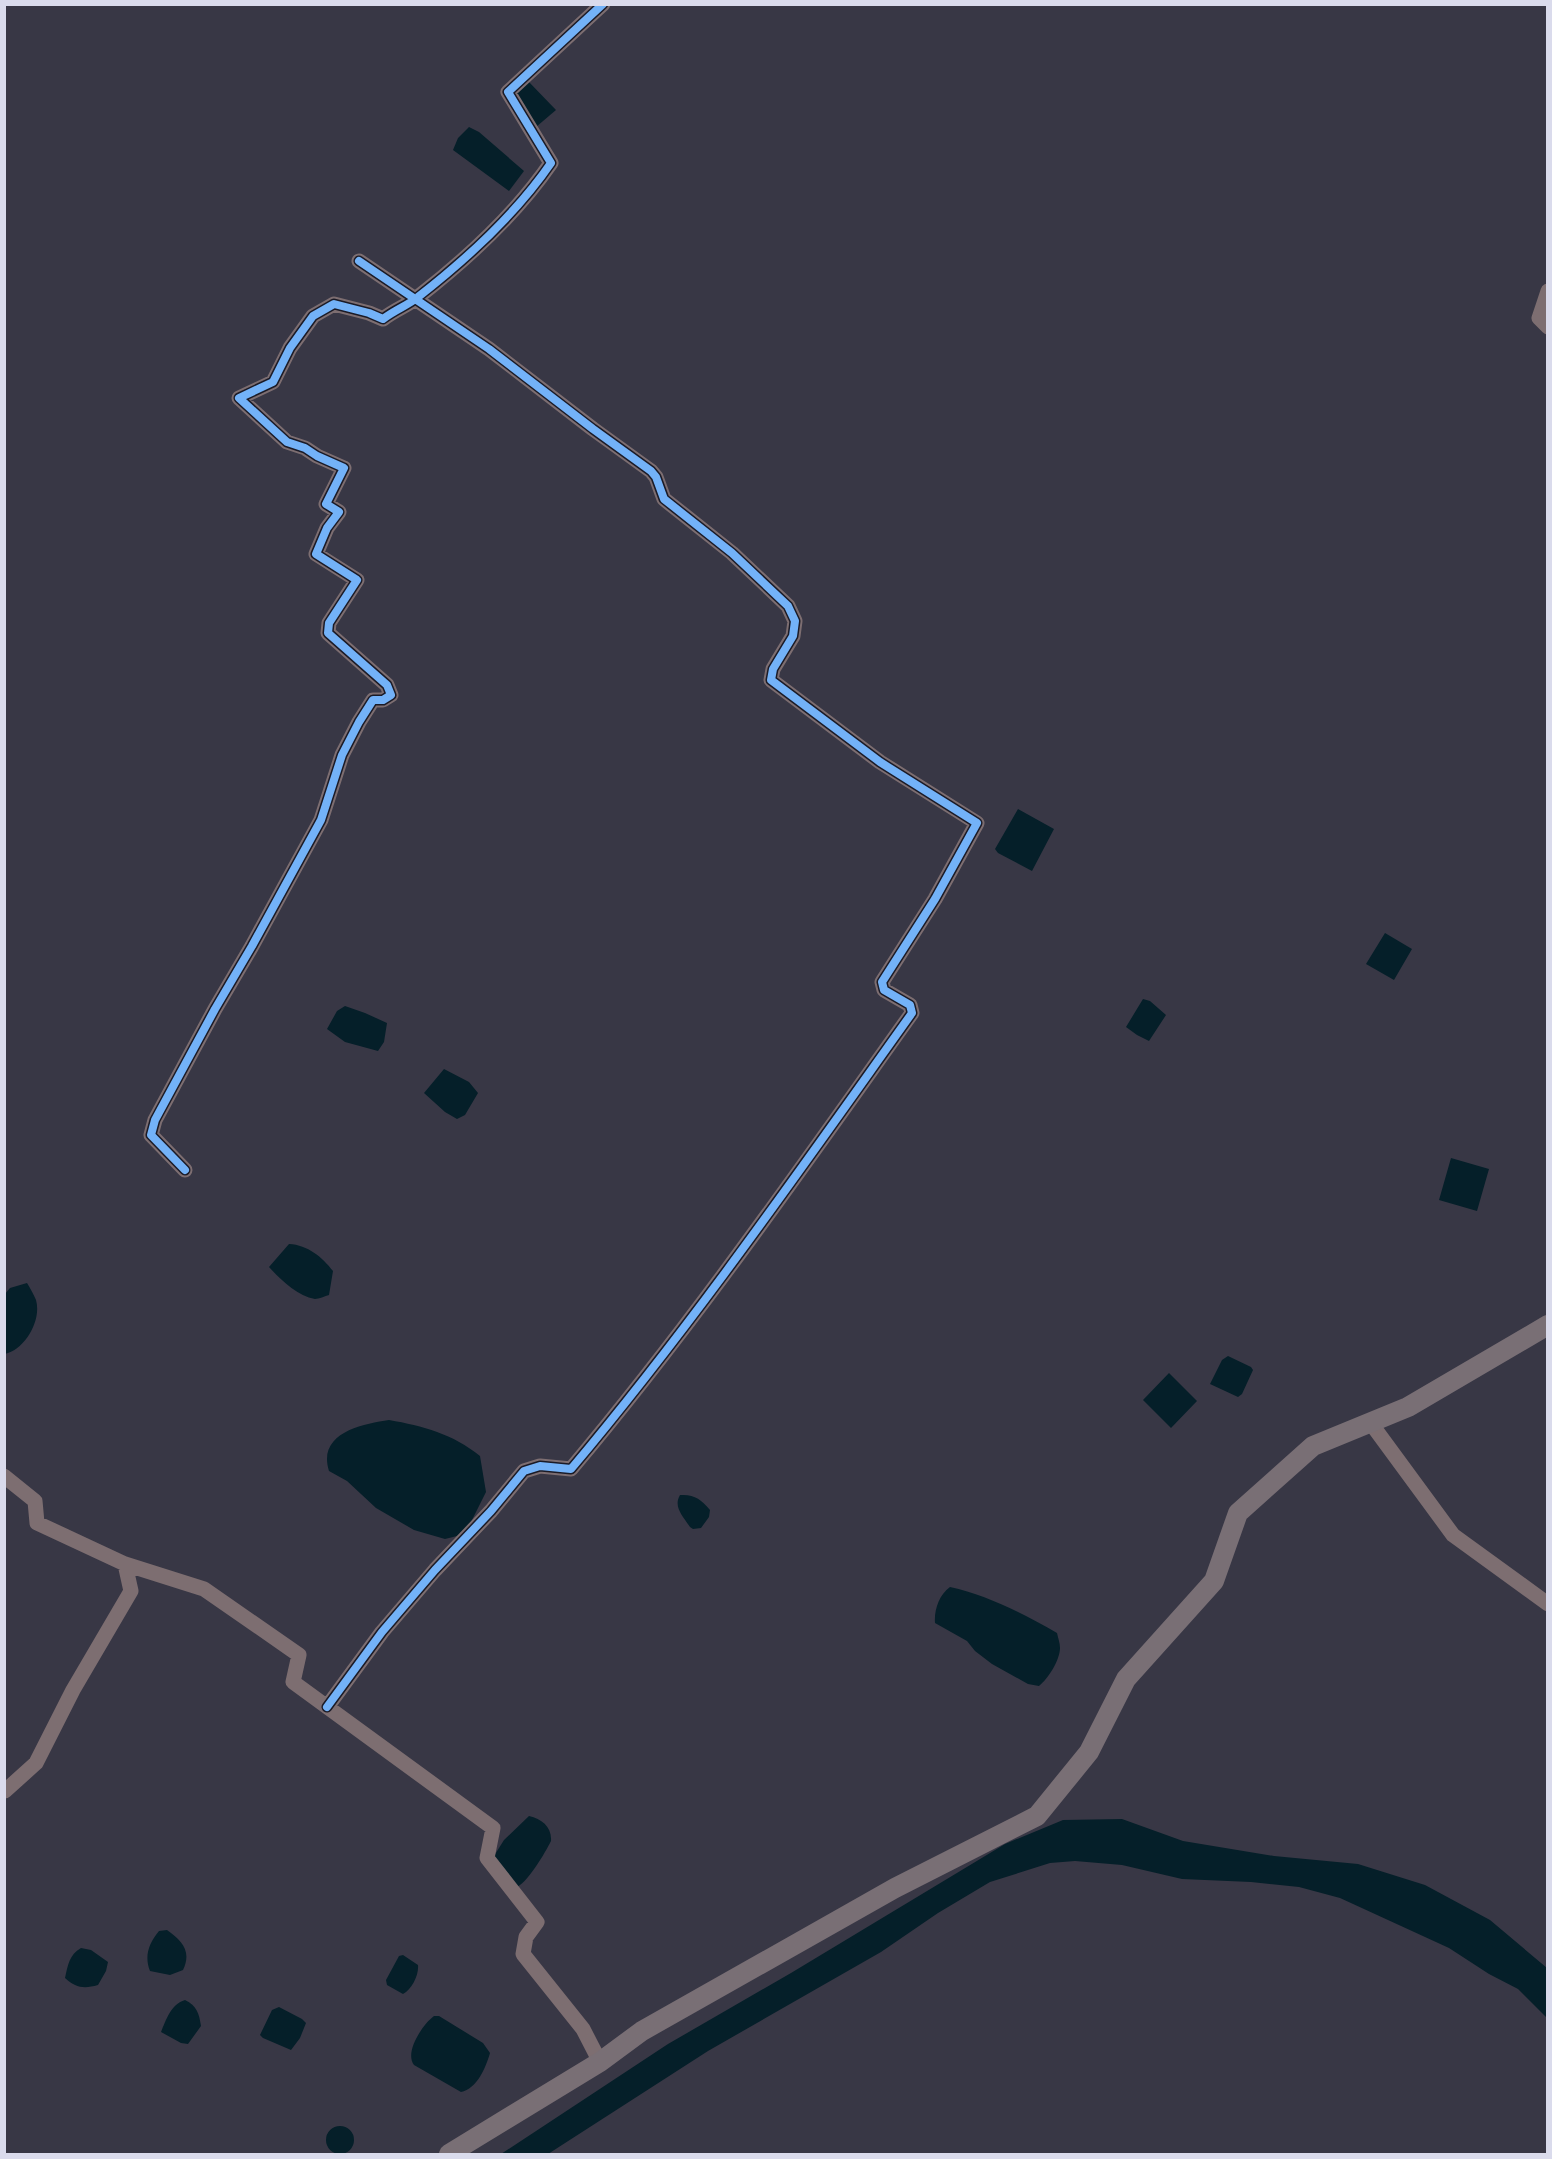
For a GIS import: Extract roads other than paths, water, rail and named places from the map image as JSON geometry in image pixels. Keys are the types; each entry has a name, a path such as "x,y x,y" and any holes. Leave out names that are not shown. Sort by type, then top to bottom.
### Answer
{"main road":[{"path":"448,2154 600,2062 642,2031 895,1888 1037,1816 1089,1752 1126,1679 1214,1581 1238,1513 1313,1446 1408,1407 1548,1325"}],"street":[{"path":"185,1170 151,1135 155,1120 321,820 342,755 359,722 373,700 383,700 392,695 387,686 328,633 329,622 357,579 316,554 327,528 339,512 326,504 344,468 316,456 305,448 287,442 239,398 273,382 290,348 313,316 334,304 383,319 396,309 416,299 473,252 537,183 551,163 508,92 603,4"},
{"path":"327,1707 382,1632 524,1471 540,1466 571,1469 613,1419 734,1259 912,1013 910,1005 884,990 882,982 935,900 977,823 880,762 771,680 773,669 793,636 795,621 788,606 732,553 664,499 656,477 651,471 489,349 359,261"},
{"path":"1548,291 1539,318 1548,327"},
{"path":"1370,1422 1453,1535 1548,1604"},
{"path":"4,1476 34,1501 37,1523 125,1564 204,1589 299,1655 293,1682 494,1828 487,1858 537,1922 526,1937 523,1954 583,2029 600,2062"},
{"path":"5,1791 36,1763 73,1690 122,1608 130,1591 125,1564"}],"water":[{"path":"528,81 556,110 536,127 509,99"},
{"path":"469,127 479,132 524,171 509,191 453,150 458,138"},
{"path":"1018,809 1054,829 1032,871 998,853 995,849"},
{"path":"1385,933 1412,949 1394,980 1366,964"},
{"path":"1143,999 1150,1001 1166,1015 1149,1041 1126,1027"},
{"path":"345,1006 387,1023 384,1042 378,1051 345,1042 327,1029 337,1011"},
{"path":"444,1069 469,1082 478,1093 465,1115 457,1119 445,1112 424,1093"},
{"path":"1451,1158 1489,1169 1477,1211 1439,1200"},
{"path":"289,1244 314,1253 333,1271 329,1295 315,1299 302,1295 269,1267"},
{"path":"27,1283 36,1300 34,1325 19,1347 5,1354 5,1294 10,1288"},
{"path":"1228,1356 1253,1370 1242,1394 1238,1397 1210,1384 1222,1360"},
{"path":"1169,1373 1197,1401 1171,1428 1143,1400"},
{"path":"389,1420 437,1432 470,1448 480,1456 486,1492 465,1534 445,1539 414,1530 376,1508 347,1481 329,1471 327,1458 336,1439 355,1428"},
{"path":"680,1495 697,1498 710,1510 709,1517 701,1528 690,1527 682,1515 678,1507"},
{"path":"950,1587 1005,1606 1057,1633 1060,1648 1058,1658 1050,1674 1039,1686 1028,1684 992,1664 975,1651 967,1641 935,1623 938,1603"},
{"path":"529,1816 545,1824 550,1832 551,1841 530,1875 515,1888 494,1856 504,1840"},
{"path":"1122,1819 1183,1841 1274,1856 1358,1864 1425,1885 1490,1920 1547,1968 1547,2018 1518,1989 1489,1974 1449,1948 1340,1898 1299,1887 1182,1879 1122,1865 1075,1861 1050,1863 990,1882 938,1913 881,1952 708,2051 548,2154 501,2154 668,2044 1005,1844 1063,1820"},
{"path":"167,1930 181,1942 186,1952 186,1963 183,1970 170,1975 150,1971 147,1960 148,1950 155,1936 159,1931"},
{"path":"81,1948 91,1950 108,1962 98,1985 80,1987 65,1978 71,1957"},
{"path":"403,1955 418,1965 418,1969 412,1985 403,1994 387,1985 386,1980 399,1956"},
{"path":"185,2000 197,2010 201,2026 188,2044 181,2043 161,2032 176,2005"},
{"path":"279,2007 306,2023 300,2038 291,2050 260,2035 272,2010"},
{"path":"434,2016 439,2016 483,2043 490,2053 480,2077 467,2090 461,2092 414,2065 411,2053 413,2046 425,2025"},
{"path":"340,2126 350,2130 354,2140 350,2150 340,2154 330,2150 326,2140 330,2130"}]}
